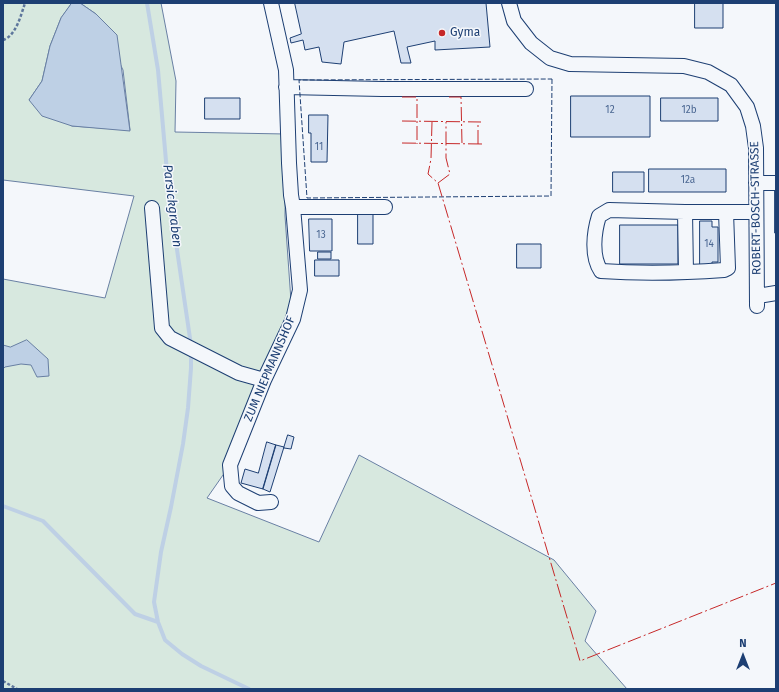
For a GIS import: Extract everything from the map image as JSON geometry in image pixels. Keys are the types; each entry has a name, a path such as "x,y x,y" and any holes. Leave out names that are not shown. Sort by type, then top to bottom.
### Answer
{"street":[{"name":"ZUM NIEPMANNSHOF","path":"271,3 286,70 290,179 300,290 293,319 264,380 230,465 232,486 238,493 258,503 271,502"},
{"name":"ROBERT-BOSCH-STRASSE","path":"509,3 514,21 530,44 550,58 570,64 684,66 708,72 731,85 747,107 753,126 756,148 757,301 776,293"},
{"path":"286,87 526,89"},
{"path":"756,183 776,183"},
{"path":"293,207 385,207"},
{"path":"152,208 162,328 170,338 239,373 264,380"},
{"path":"726,212 728,268 724,270 644,273 601,271 597,264 595,249 596,227 599,216 609,210 756,212"},
{"path":"685,212 686,272"}],"path":[{"path":"3,40 8,39 19,22 24,3"},
{"path":"3,682 17,689"}],"shaded area":[{"path":"3,3 72,3 61,18 50,46 42,81 29,100 72,126 130,130 123,70 96,14 80,3 161,3 176,81 175,132 286,134 285,216 291,301 257,401 230,465 207,498 319,542 359,455 554,560 596,611 585,641 627,689 3,689 3,279 105,298 134,196 3,180"}],"water":[{"path":"72,3 80,3 96,14 117,35 130,131 72,126 42,116 29,100 42,81 50,46 61,18"},
{"path":"27,340 48,359 49,376 37,377 31,365 21,364 5,367 3,369 3,345 10,347"}],"building":[{"name":"Gyma","path":"295,3 486,3 490,47 435,50 435,41 407,47 411,63 401,63 394,31 344,42 341,64 322,62 319,47 305,50 303,40 291,43 290,38 301,34"},
{"path":"695,3 723,3 723,28 695,28"},
{"path":"571,96 650,96 650,137 571,137"},
{"path":"205,98 240,98 240,119 205,119"},
{"path":"661,98 718,98 718,121 661,121"},
{"path":"309,115 328,115 327,162 311,162 311,133 309,133"},
{"path":"649,169 726,169 726,192 649,192"},
{"path":"613,172 644,172 644,192 613,192"},
{"path":"776,191 776,233 775,233"},
{"path":"358,211 373,211 373,244 358,244"},
{"path":"309,219 332,219 332,251 310,251"},
{"path":"700,221 712,221 712,227 718,227 718,262 712,262 712,268 700,268"},
{"path":"620,225 678,225 678,264 620,264"},
{"path":"517,244 541,244 541,268 517,268"},
{"path":"318,252 331,252 331,259 318,259"},
{"path":"315,260 339,260 339,276 315,276"},
{"path":"288,435 294,437 291,449 284,448"},
{"path":"267,442 276,445 263,489 241,483 245,469 258,473"},
{"path":"276,445 284,447 270,492 263,489"}],"waterway":[{"name":"Parsickgraben","path":"147,3 158,70 169,195 191,345"},
{"path":"191,351 188,408 183,444 161,552 154,602 158,622 165,640 182,654 201,666 249,689"},
{"path":"3,506 43,521 135,614 158,622"}],"fence":[{"path":"552,79 551,196 307,198 299,80 552,79"}],"power":[{"path":"402,97 417,97 417,144"},
{"path":"449,97 461,97 462,144"},
{"path":"402,121 481,122"},
{"path":"432,122 431,159 428,174 438,183 580,661 776,583"},
{"path":"438,183 450,174 446,158 446,122"},
{"path":"478,122 478,144"},
{"path":"402,143 482,144"}],"place":[{"name":"Gyma","path":"442,33"}]}
